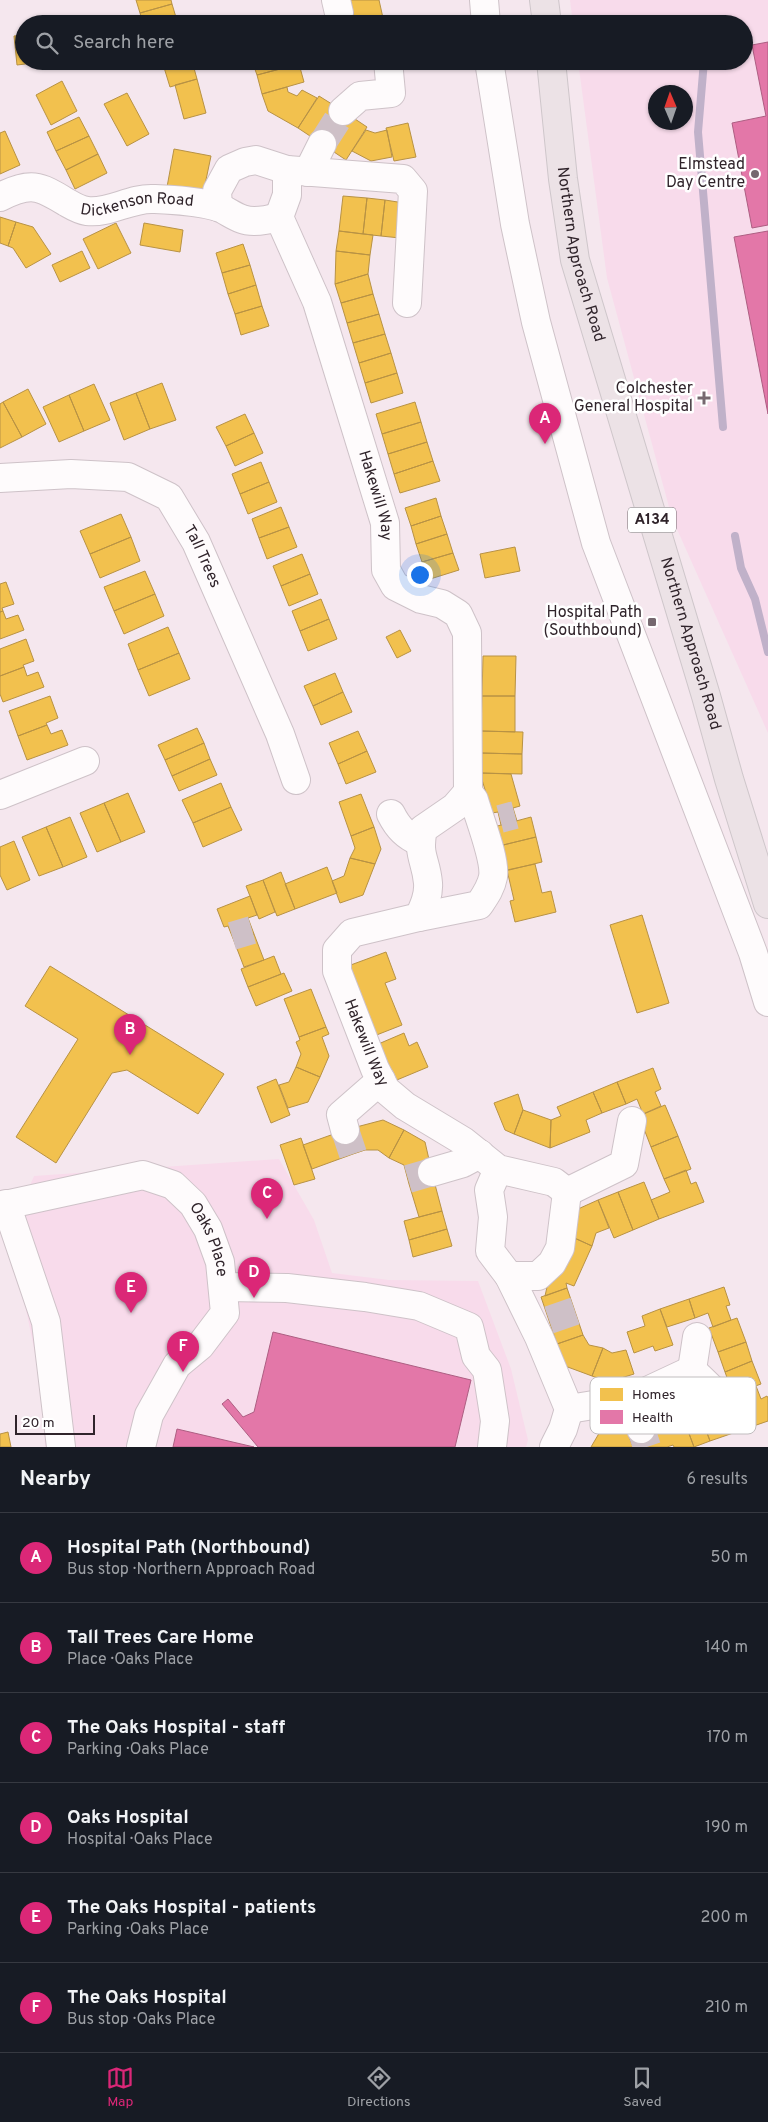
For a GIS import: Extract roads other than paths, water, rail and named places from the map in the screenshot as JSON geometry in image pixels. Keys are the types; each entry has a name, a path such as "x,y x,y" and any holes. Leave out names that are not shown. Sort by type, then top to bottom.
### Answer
{"main road":[{"path":"544,0 546,15"},
{"name":"Northern Approach Road","path":"552,70 563,179 575,260 768,904"}],"street":[{"path":"484,0 485,15"},
{"path":"343,112 360,96 391,93 389,70"},
{"path":"490,70 515,224 536,322 596,544 753,953 768,1002"},
{"path":"279,217 298,171 322,144"},
{"path":"218,207 217,191 229,169 245,162 256,160 298,171 403,179 413,190 407,303"},
{"name":"Dickenson Road","path":"0,197 14,190 35,186 50,192 80,210 97,212 130,202 151,199 218,207 244,220 268,220 279,217"},
{"name":"Hakewill Way","path":"279,217 317,302 385,523 386,570 395,586 421,600 442,604 458,614 467,634 468,792 490,821 494,875 489,891 479,905 352,933 337,950 336,971 386,1090 406,1106 489,1162 554,1182 566,1192"},
{"name":"Tall Trees","path":"0,478 71,474 128,477 169,497 196,542 280,734 296,780"},
{"path":"0,795 85,761"},
{"path":"419,917 427,898 428,882 421,858 420,842 423,829 455,807 468,792"},
{"path":"391,814 397,825 409,837 420,842"},
{"path":"345,1130 341,1115 381,1080"},
{"path":"509,1276 538,1276 552,1263 560,1248 566,1192 624,1164 632,1121"},
{"path":"432,1172 463,1163 489,1162 489,1190 493,1217 490,1251 541,1322 569,1409 563,1430 554,1447"},
{"name":"Oaks Place","path":"61,1447 46,1322 3,1205 143,1175 173,1185 193,1204 208,1229 220,1262 224,1313 200,1346 176,1365 149,1416 141,1447"},
{"path":"223,1287 287,1288 365,1297 419,1306 468,1327 476,1356 487,1370 495,1421 492,1447"},
{"path":"692,1370 697,1337"},
{"path":"677,1377 692,1370"},
{"path":"692,1370 699,1377"},
{"path":"569,1409 590,1406"}],"waterway":[{"path":"703,70 698,132 723,427"},
{"path":"735,536 741,568 755,599 768,652"}],"tunnel":[{"path":"322,144 343,111"},
{"path":"500,819 515,815"},
{"path":"232,936 252,930"},
{"path":"345,1130 353,1154"},
{"path":"408,1179 432,1172"},
{"path":"549,1320 575,1311"},
{"path":"643,1434 647,1447"}],"place":[{"name":"Elmstead Day Centre","path":"755,174"},
{"name":"Colchester General Hospital","path":"704,398"},
{"name":"Hospital Path (Northbound)","path":"545,444"},
{"name":"Hospital Path (Southbound)","path":"652,622"},
{"name":"Tall Trees Care Home","path":"130,1055"},
{"name":"The Oaks Hospital - staff","path":"267,1219"},
{"name":"Oaks Hospital","path":"254,1298"},
{"name":"The Oaks Hospital - patients","path":"131,1313"},
{"name":"The Oaks Hospital","path":"183,1372"}]}
